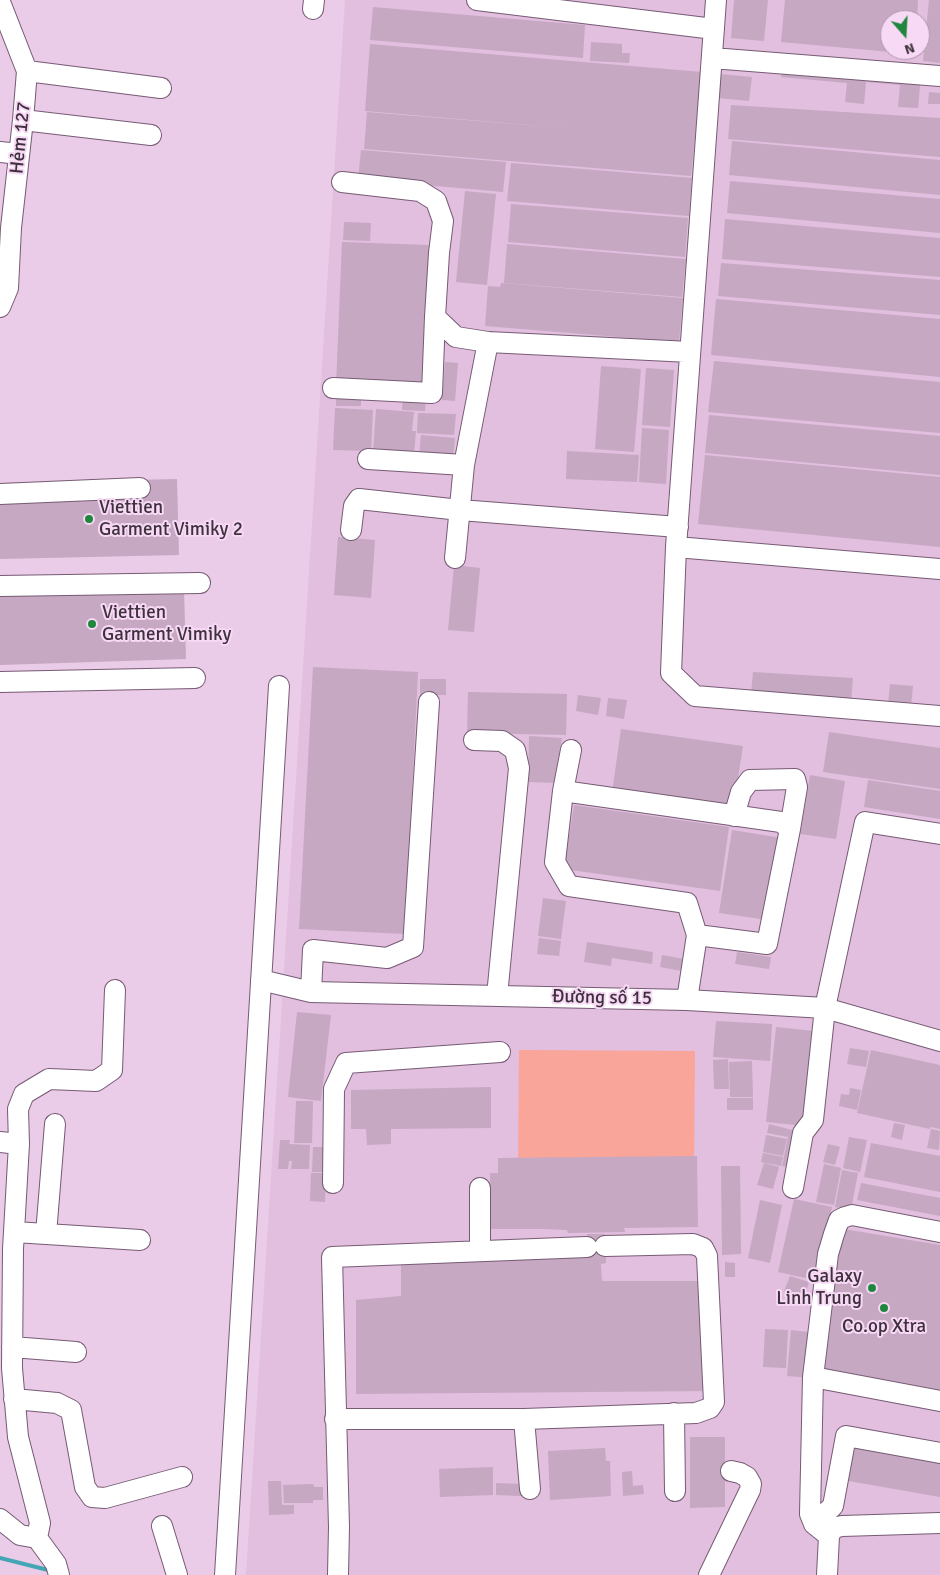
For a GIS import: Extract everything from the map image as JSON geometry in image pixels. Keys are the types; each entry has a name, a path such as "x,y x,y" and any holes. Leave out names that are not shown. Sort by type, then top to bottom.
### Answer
{"street":[{"path":"478,0 542,4 714,29"},
{"path":"716,0 676,547 671,673 695,696 940,716"},
{"name":"Hẻm 127","path":"0,2 27,71 23,120 10,153 12,219 8,288 0,307"},
{"path":"712,58 940,76"},
{"path":"27,71 161,88"},
{"path":"23,120 151,135"},
{"path":"333,388 432,393 439,253 443,221 436,201 420,191 342,182"},
{"path":"435,317 456,337 488,342 690,352"},
{"path":"455,558 464,465 488,342"},
{"path":"368,460 464,465"},
{"path":"0,494 140,488"},
{"path":"351,530 354,506 359,499 460,510 678,527"},
{"path":"676,547 940,569"},
{"path":"0,586 200,583"},
{"path":"0,682 195,678"},
{"path":"225,1575 279,686"},
{"path":"311,992 313,950 387,958 413,948 429,702"},
{"path":"474,740 502,741 515,750 520,768 497,996"},
{"path":"571,750 563,791 555,862 569,886 687,903 697,935 687,1000"},
{"path":"697,935 767,944 790,829 797,787 795,779 750,780 741,792 734,816"},
{"path":"563,791 781,822 790,829"},
{"path":"793,1188 803,1133 814,1120 825,1008 865,822 940,834"},
{"name":"Đường số 15","path":"261,980 311,992 687,1000 825,1008 940,1041"},
{"path":"37,1538 40,1523 18,1436 14,1399 9,1243 10,1143 18,1108 24,1094 49,1079 96,1082 112,1070 115,990"},
{"path":"333,1183 334,1089 346,1063 500,1052"},
{"path":"46,1234 55,1124"},
{"path":"480,1188 480,1251"},
{"path":"827,1575 821,1530 810,1514 813,1377 828,1254 839,1220 844,1216 852,1215 940,1232"},
{"path":"9,1243 46,1234 140,1240"},
{"path":"335,1419 524,1419 674,1414 705,1411 714,1402 707,1256 703,1248 693,1244 332,1256 335,1419 339,1527 338,1575"},
{"path":"12,1347 76,1352"},
{"path":"813,1377 940,1400"},
{"path":"14,1399 57,1403 71,1410 85,1488 92,1497 106,1498 182,1477"},
{"path":"674,1414 675,1491"},
{"path":"524,1419 530,1489"},
{"path":"821,1530 833,1506 846,1436 940,1453"},
{"path":"709,1575 750,1490 751,1484 747,1477 731,1471"},
{"path":"0,1519 20,1535 37,1538 56,1564 59,1575"},
{"path":"821,1530 842,1526 940,1523"},
{"path":"162,1526 177,1575"}],"shaded area":[{"path":"345,0 940,0 940,1575 246,1575"},
{"path":"519,1050 695,1051 694,1166 518,1166"}],"building":[{"path":"734,0 768,0 764,41 731,38"},
{"path":"785,0 918,0 918,10 880,10 880,51 781,42"},
{"path":"929,0 940,0 940,63 923,61 930,60 930,10 928,10"},
{"path":"373,7 585,25 583,58 370,40"},
{"path":"591,42 622,44 622,53 630,53 629,63 590,61"},
{"path":"370,44 702,72 691,176 364,149 367,112 576,129 365,111"},
{"path":"783,63 921,75 918,108 898,107 900,85 866,82 864,104 845,102 847,83 781,77"},
{"path":"720,74 752,77 749,101 718,98"},
{"path":"929,92 940,93 940,104 928,104"},
{"path":"731,105 940,118 940,157 728,139"},
{"path":"732,141 940,160 940,195 729,175"},
{"path":"361,150 506,162 503,192 358,179"},
{"path":"511,163 692,178 689,216 507,201"},
{"path":"730,181 940,199 940,233 727,213"},
{"path":"465,191 496,194 487,285 456,282"},
{"path":"511,204 688,218 685,257 508,242"},
{"path":"725,219 940,238 940,277 722,259"},
{"path":"344,222 371,223 370,241 343,240"},
{"path":"342,242 429,245 423,389 336,386"},
{"path":"507,244 686,259 682,297 504,283"},
{"path":"721,263 940,280 940,315 718,296"},
{"path":"501,283 683,298 679,342 485,326 488,286 500,287"},
{"path":"716,299 940,319 940,377 711,355"},
{"path":"714,361 940,382 940,433 708,412"},
{"path":"445,362 458,363 455,401 442,400"},
{"path":"601,366 641,369 634,452 595,449"},
{"path":"646,368 674,370 670,427 642,425"},
{"path":"336,391 361,391 361,406 336,406"},
{"path":"403,397 426,398 425,411 402,410"},
{"path":"335,408 373,410 371,451 333,450"},
{"path":"376,409 414,412 412,431 416,431 414,455 373,452"},
{"path":"418,413 456,414 454,435 417,433"},
{"path":"709,415 940,436 940,475 705,453"},
{"path":"642,428 669,430 666,484 639,482"},
{"path":"421,435 455,438 453,458 419,455"},
{"path":"567,451 639,455 637,482 566,479"},
{"path":"705,455 940,477 940,547 698,524"},
{"name":"Viettien Garment Vimiky 2","path":"177,479 179,555 0,559 0,483"},
{"path":"338,537 375,540 371,598 334,595"},
{"path":"454,565 480,568 474,632 448,630"},
{"name":"Viettien Garment Vimiky","path":"0,586 184,589 186,659 0,665"},
{"path":"313,667 418,672 405,934 299,929"},
{"path":"753,672 853,678 851,702 751,695"},
{"path":"420,679 446,679 446,695 420,695"},
{"path":"890,684 913,686 911,707 888,705"},
{"path":"468,692 567,694 566,735 467,733"},
{"path":"578,695 601,698 598,715 576,711"},
{"path":"608,698 627,700 624,719 606,716"},
{"path":"621,729 743,746 733,810 612,793"},
{"path":"829,732 940,748 940,789 823,772"},
{"path":"529,736 562,738 555,783 528,782"},
{"path":"810,775 845,781 836,839 800,834"},
{"path":"868,780 940,791 940,819 864,807"},
{"path":"574,805 729,827 720,891 564,869"},
{"path":"732,830 782,838 768,920 719,913"},
{"path":"543,898 566,901 561,939 538,936"},
{"path":"539,938 561,941 559,956 537,954"},
{"path":"587,942 653,952 652,964 612,958 611,966 584,962"},
{"path":"737,952 771,957 769,969 735,964"},
{"path":"662,955 684,959 682,971 660,967"},
{"path":"297,1012 331,1015 321,1101 288,1097"},
{"path":"716,1021 772,1024 770,1061 713,1057"},
{"path":"776,1027 814,1031 805,1126 766,1122"},
{"path":"850,1048 869,1051 866,1067 847,1064"},
{"path":"871,1050 940,1065 940,1129 930,1127 930,1129 857,1113"},
{"path":"728,1059 729,1089 714,1089 713,1060"},
{"path":"752,1061 753,1097 730,1097 729,1062"},
{"path":"491,1087 491,1128 391,1129 391,1144 367,1145 366,1129 351,1129 351,1090"},
{"path":"850,1088 861,1090 857,1110 839,1106 841,1094 849,1095"},
{"path":"727,1098 753,1098 753,1110 727,1110"},
{"path":"296,1101 313,1101 312,1143 294,1143"},
{"path":"894,1123 905,1125 902,1140 891,1137"},
{"path":"769,1124 800,1132 792,1168 782,1166 788,1137 767,1133"},
{"path":"931,1129 940,1131 939,1150 927,1148"},
{"path":"766,1135 787,1139 783,1156 763,1152"},
{"path":"849,1137 867,1140 860,1172 843,1168"},
{"path":"280,1140 290,1140 289,1144 310,1145 309,1169 291,1169 292,1161 289,1161 288,1169 278,1169"},
{"path":"871,1143 940,1156 940,1192 864,1177"},
{"path":"828,1144 840,1147 835,1165 823,1162"},
{"path":"313,1147 327,1147 326,1172 312,1172"},
{"path":"763,1153 783,1157 781,1166 761,1162"},
{"path":"697,1156 698,1227 624,1228 625,1232 568,1233 567,1230 491,1229 490,1173 498,1173 498,1158"},
{"path":"764,1163 779,1167 773,1189 757,1185"},
{"path":"824,1164 841,1168 834,1205 816,1202"},
{"path":"721,1166 740,1166 741,1254 722,1255"},
{"path":"842,1170 858,1173 851,1210 835,1207"},
{"path":"311,1173 326,1173 325,1202 310,1201"},
{"path":"861,1183 940,1198 940,1216 857,1200"},
{"path":"794,1199 832,1207 818,1275 811,1274 810,1279 778,1272"},
{"path":"760,1200 782,1205 770,1263 748,1258"},
{"name":"Co.op Xtra","path":"844,1229 940,1245 940,1391 817,1370"},
{"path":"587,1234 605,1234 606,1263 601,1264 602,1281 700,1281 700,1319 707,1319 708,1391 356,1394 356,1300 401,1296 401,1260 587,1257"},
{"path":"725,1262 735,1263 735,1277 725,1277"},
{"path":"790,1276 809,1282 804,1298 784,1291"},
{"path":"765,1329 788,1330 786,1368 763,1367"},
{"path":"791,1330 817,1333 812,1378 787,1376"},
{"path":"690,1437 725,1437 725,1507 690,1508"},
{"path":"850,1443 940,1458 940,1497 843,1480"},
{"path":"605,1448 606,1461 610,1461 611,1496 550,1500 548,1451"},
{"path":"493,1467 493,1495 440,1497 439,1469"},
{"path":"632,1471 633,1486 643,1485 644,1494 623,1496 622,1472"},
{"path":"268,1481 281,1481 282,1505 294,1505 294,1514 269,1515"},
{"path":"496,1483 521,1484 521,1496 496,1495"},
{"path":"313,1484 314,1487 323,1487 323,1500 313,1500 313,1503 284,1503 283,1485"}],"waterway":[{"path":"0,1558 48,1570"}],"place":[{"name":"Viettien Garment Vimiky 2","path":"89,519"},
{"name":"Viettien Garment Vimiky","path":"92,624"},
{"name":"Galaxy Linh Trung","path":"872,1288"},
{"name":"Co.op Xtra","path":"884,1308"}]}
